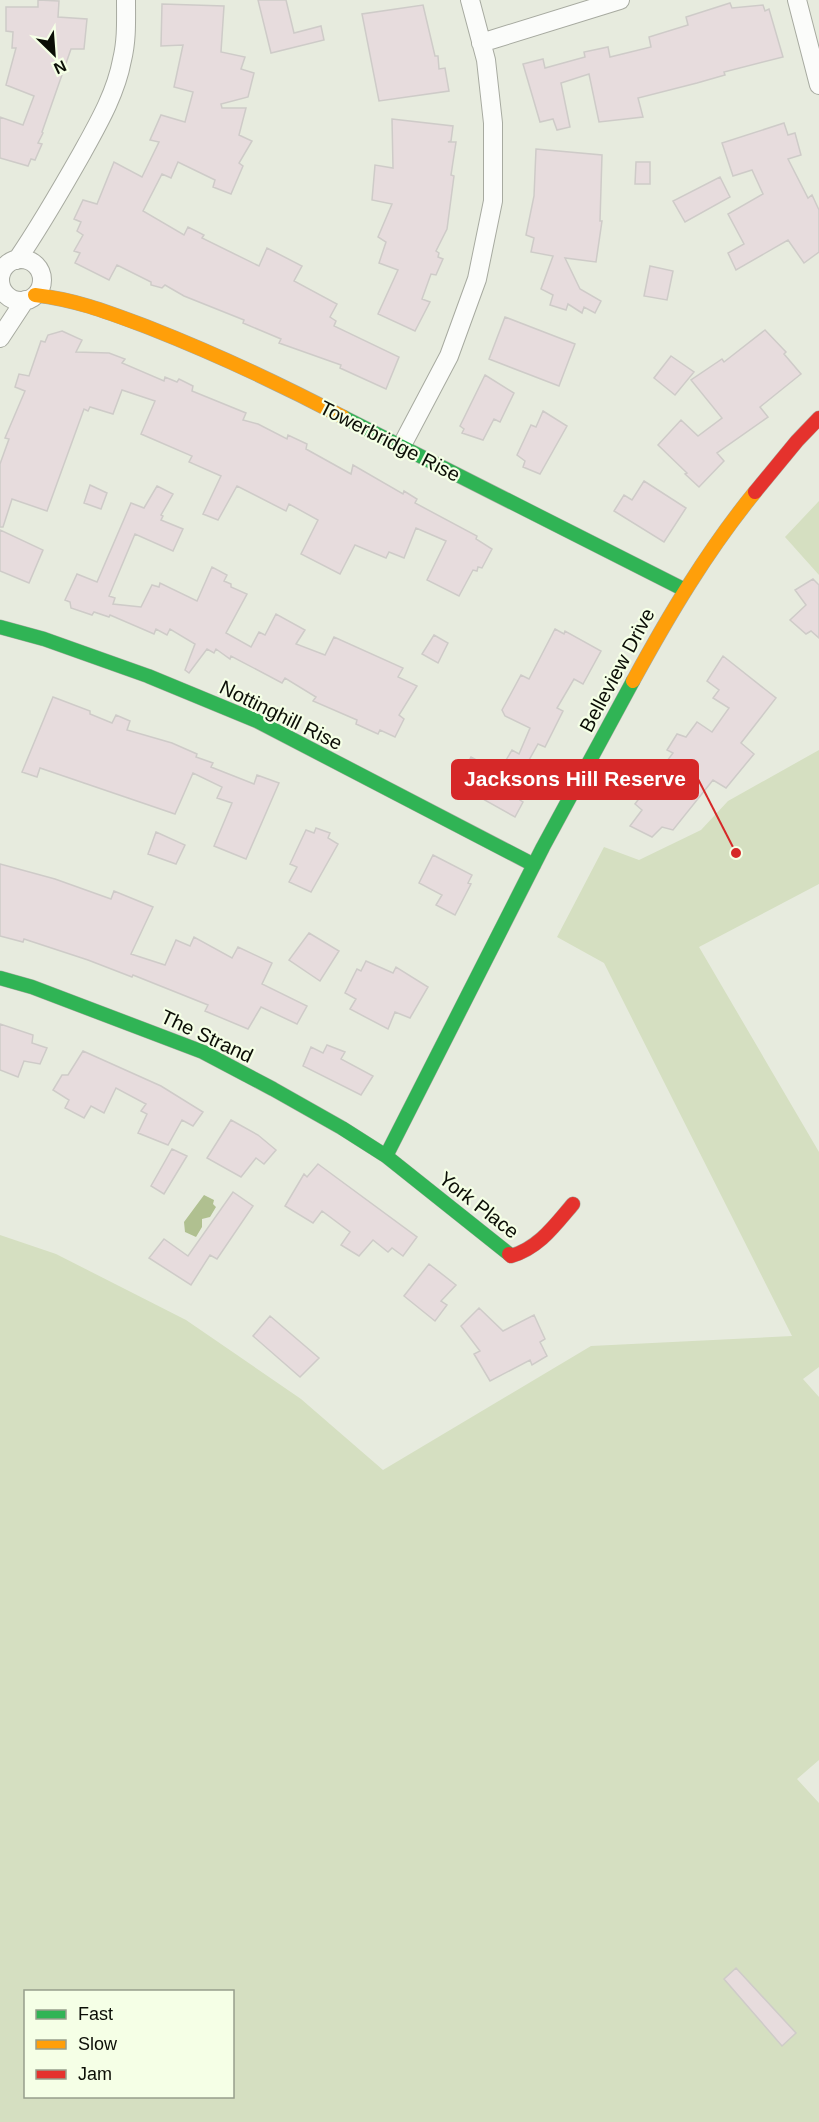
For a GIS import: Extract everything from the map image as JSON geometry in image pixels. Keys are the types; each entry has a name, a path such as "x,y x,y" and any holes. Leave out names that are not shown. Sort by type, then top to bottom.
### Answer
{"street":[{"path":"0,338 30,298 40,290 39,236 48,215 99,123 111,94 122,61 126,31 126,0"},
{"path":"401,447 449,356 477,279 493,201 493,123 486,60 470,0"},
{"path":"481,43 620,0"},
{"path":"796,0 819,85"},
{"path":"0,318 2,291 0,274 48,215"},
{"path":"8,262 22,259 32,262 39,271"},
{"name":"Towerbridge Rise","path":"39,271 61,290 89,305 186,342 257,374 685,590"},
{"path":"2,291 11,299 20,302 30,298"},
{"name":"Towerbridge Rise","path":"30,298 59,298 89,305"},
{"name":"Belleview Drive","path":"386,1156 534,865 650,648 726,528 797,441 819,418"},
{"name":"Nottinghill Rise","path":"0,627 44,639 148,676 257,721 534,865"},
{"name":"The Strand","path":"0,978 32,987 203,1052 342,1128 386,1156"},
{"name":"York Place","path":"386,1156 511,1256 522,1254 543,1239 573,1204"}],"shaded area":[{"path":"819,501 819,575 785,537"},
{"path":"819,750 819,884 699,947 819,1152 819,1367 803,1379 819,1397 819,1760 797,1779 819,1803 819,2122 0,2122 0,1235 56,1254 186,1320 301,1399 383,1470 591,1346 792,1336 604,963 557,937 604,847 639,860 701,830 728,801"},
{"path":"204,1195 214,1200 213,1204 216,1207 210,1217 202,1219 202,1227 196,1237 185,1232 184,1222"}],"building":[{"path":"38,0 59,1 58,17 87,19 84,49 71,49 38,143 42,144 35,160 31,159 28,166 0,158 0,117 23,125 34,96 6,85 16,48 12,48 13,32 6,31 6,7 38,7"},
{"path":"258,0 286,0 294,33 321,26 324,40 271,53"},
{"path":"730,3 732,8 763,5 765,11 769,9 783,57 638,98 643,117 599,122 589,74 561,83 570,127 557,130 553,119 540,122 523,64 543,59 545,68 585,57 584,52 608,47 610,57 651,47 649,37 688,25 686,17"},
{"path":"162,4 224,6 221,52 245,57 241,69 254,73 248,97 221,104 222,108 246,108 239,135 252,141 239,163 243,166 231,194 213,187 215,180 178,162 171,178 162,174 143,211 184,235 188,227 204,235 202,238 259,266 267,248 302,266 294,281 337,304 330,317 336,321 334,326 399,357 386,389 340,368 341,365 279,343 281,339 243,323 244,320 184,296 165,285 162,288 151,285 151,282 117,265 109,280 75,263 80,253 74,251 83,235 77,231 81,222 74,219 83,200 97,204 114,162 142,177 159,142 150,140 161,115 185,122 193,92 174,87 183,45 161,46"},
{"path":"423,5 435,56 438,56 439,69 445,68 449,91 379,101 362,14"},
{"path":"392,119 453,126 451,141 448,142 456,142 447,229 436,251 439,253 438,257 443,259 436,275 431,274 422,299 430,302 415,331 378,314 398,270 379,263 386,242 378,237 392,204 372,200 375,165 393,168"},
{"path":"784,123 788,135 795,133 801,155 788,159 808,198 812,195 819,210 819,252 804,263 788,240 736,270 728,253 744,244 728,214 763,194 752,170 733,176 722,143"},
{"path":"536,149 602,155 600,221 602,221 596,262 565,258 580,289 601,301 595,313 584,307 582,313 568,304 566,310 550,305 553,295 541,289 553,256 531,252 534,238 526,235 534,196"},
{"path":"636,162 650,162 650,184 635,184"},
{"path":"720,177 730,197 685,222 673,201"},
{"path":"650,266 673,271 667,300 644,296"},
{"path":"505,317 575,344 559,386 489,359"},
{"path":"765,330 786,352 784,354 801,374 760,407 768,417 717,453 724,461 699,487 658,445 681,420 698,436 722,418 691,380 722,359 724,362"},
{"path":"62,331 82,340 76,352 109,353 125,359 122,363 164,381 165,377 177,382 179,379 193,386 192,391 246,413 243,420 258,424 287,439 288,435 307,444 306,449 351,474 353,465 403,494 404,491 417,499 415,503 477,536 476,539 492,549 482,568 478,567 477,571 473,570 459,596 427,580 446,541 416,528 404,558 389,552 386,558 355,545 340,574 301,554 318,520 289,504 286,511 237,486 218,520 203,514 221,476 189,462 192,456 141,434 155,401 122,390 113,414 90,407 88,411 84,409 47,511 12,499 3,527 0,527 0,464 9,439 5,438 25,391 15,387 19,374 29,376 41,341 45,342 48,335"},
{"path":"671,356 694,372 675,395 654,378"},
{"path":"485,375 514,393 500,422 494,419 483,440 462,433 464,429 460,426"},
{"path":"543,411 567,426 540,474 523,467 525,461 517,455 531,425 536,427"},
{"path":"644,481 686,508 664,542 614,511 624,495 632,500"},
{"path":"90,485 107,493 101,509 84,503"},
{"path":"157,486 173,494 161,515 163,516 161,520 183,529 173,551 135,534 109,596 115,598 113,604 141,607 152,585 159,587 160,583 197,601 212,567 227,575 224,581 231,584 231,587 247,594 226,633 251,647 259,632 265,635 276,614 305,630 296,644 325,655 334,637 403,668 398,677 417,686 399,715 404,719 395,737 380,730 378,734 356,724 357,720 313,701 316,697 285,678 282,683 231,656 230,659 216,649 214,653 207,649 189,673 185,670 195,644 170,629 167,635 156,629 154,634 110,615 109,617 94,612 92,615 71,608 70,602 65,600 77,574 97,582 131,503 144,508"},
{"path":"0,530 43,550 29,583 0,571"},
{"path":"813,579 819,585 819,638 811,631 806,634 790,620 806,605 795,590"},
{"path":"555,629 564,634 565,631 601,651 583,684 574,679 557,708 563,711 545,747 538,744 519,778 529,784 520,800 523,802 515,817 456,784 471,757 499,772 512,750 519,754 530,728 505,716 502,710 521,675 529,679"},
{"path":"434,635 448,643 438,663 422,654"},
{"path":"723,656 776,698 741,743 754,754 726,788 713,780 673,830 662,827 652,837 630,826 642,810 635,804 673,753 667,750 677,734 686,737 697,722 712,732 729,708 713,698 719,690 707,681"},
{"path":"53,697 90,711 90,714 112,723 116,715 130,721 127,730 172,743 197,754 196,757 213,763 211,767 254,784 257,775 279,783 246,859 214,846 232,803 217,798 222,787 193,773 175,814 40,768 37,777 22,772"},
{"path":"316,828 330,833 328,838 338,844 311,892 289,882 297,867 290,864 306,830 314,833"},
{"path":"156,832 185,845 176,864 148,854"},
{"path":"433,855 472,875 468,883 471,884 455,915 436,905 442,895 419,883"},
{"path":"0,864 55,879 111,899 114,891 153,907 131,954 165,965 176,940 190,946 194,937 232,958 238,947 272,963 262,984 307,1006 297,1024 261,1007 248,1029 205,1011 208,1005 133,975 132,977 24,939 23,942 0,936"},
{"path":"309,933 339,951 320,981 289,960"},
{"path":"366,961 393,973 396,967 428,987 410,1018 395,1012 388,1029 350,1009 356,999 345,993 357,969 361,971"},
{"path":"0,1024 33,1035 32,1043 47,1048 40,1064 24,1061 18,1077 0,1070"},
{"path":"327,1045 345,1052 341,1059 373,1076 361,1095 303,1066 311,1047 323,1053"},
{"path":"83,1051 161,1086 203,1112 193,1126 182,1120 168,1145 138,1133 147,1114 141,1111 146,1104 116,1088 104,1113 91,1106 84,1118 65,1108 69,1100 53,1090 62,1075 68,1075"},
{"path":"231,1120 258,1135 276,1150 264,1164 256,1158 241,1177 207,1158"},
{"path":"172,1149 187,1156 164,1194 151,1186"},
{"path":"318,1164 417,1237 403,1256 392,1248 388,1252 373,1240 359,1256 341,1245 350,1232 322,1211 313,1223 285,1206 304,1174 307,1177"},
{"path":"233,1192 253,1206 217,1259 210,1255 191,1285 149,1258 164,1239 188,1256"},
{"path":"429,1264 456,1285 441,1301 447,1305 435,1321 404,1296"},
{"path":"479,1308 503,1331 534,1315 545,1339 540,1342 547,1356 532,1365 530,1360 490,1381 474,1354 480,1351 461,1326"},
{"path":"270,1316 319,1358 300,1377 253,1336"},
{"path":"736,1968 796,2033 782,2046 724,1979"}],"traffic: fast":[{"path":"343,417 685,590"},
{"path":"0,627 44,639 148,676 257,721 534,865"},
{"path":"386,1156 543,847 633,681"},
{"path":"0,978 32,987 203,1052 273,1089 386,1156 509,1254"}],"traffic: slow":[{"path":"35,295 80,304 150,328 248,370 343,417"},
{"path":"633,681 690,584 737,514 755,492"}],"traffic: jam":[{"path":"755,492 819,418"},
{"path":"509,1254 511,1256 521,1252 538,1242 573,1204"}],"place":[{"name":"Jacksons Hill Reserve","path":"736,853"}]}
